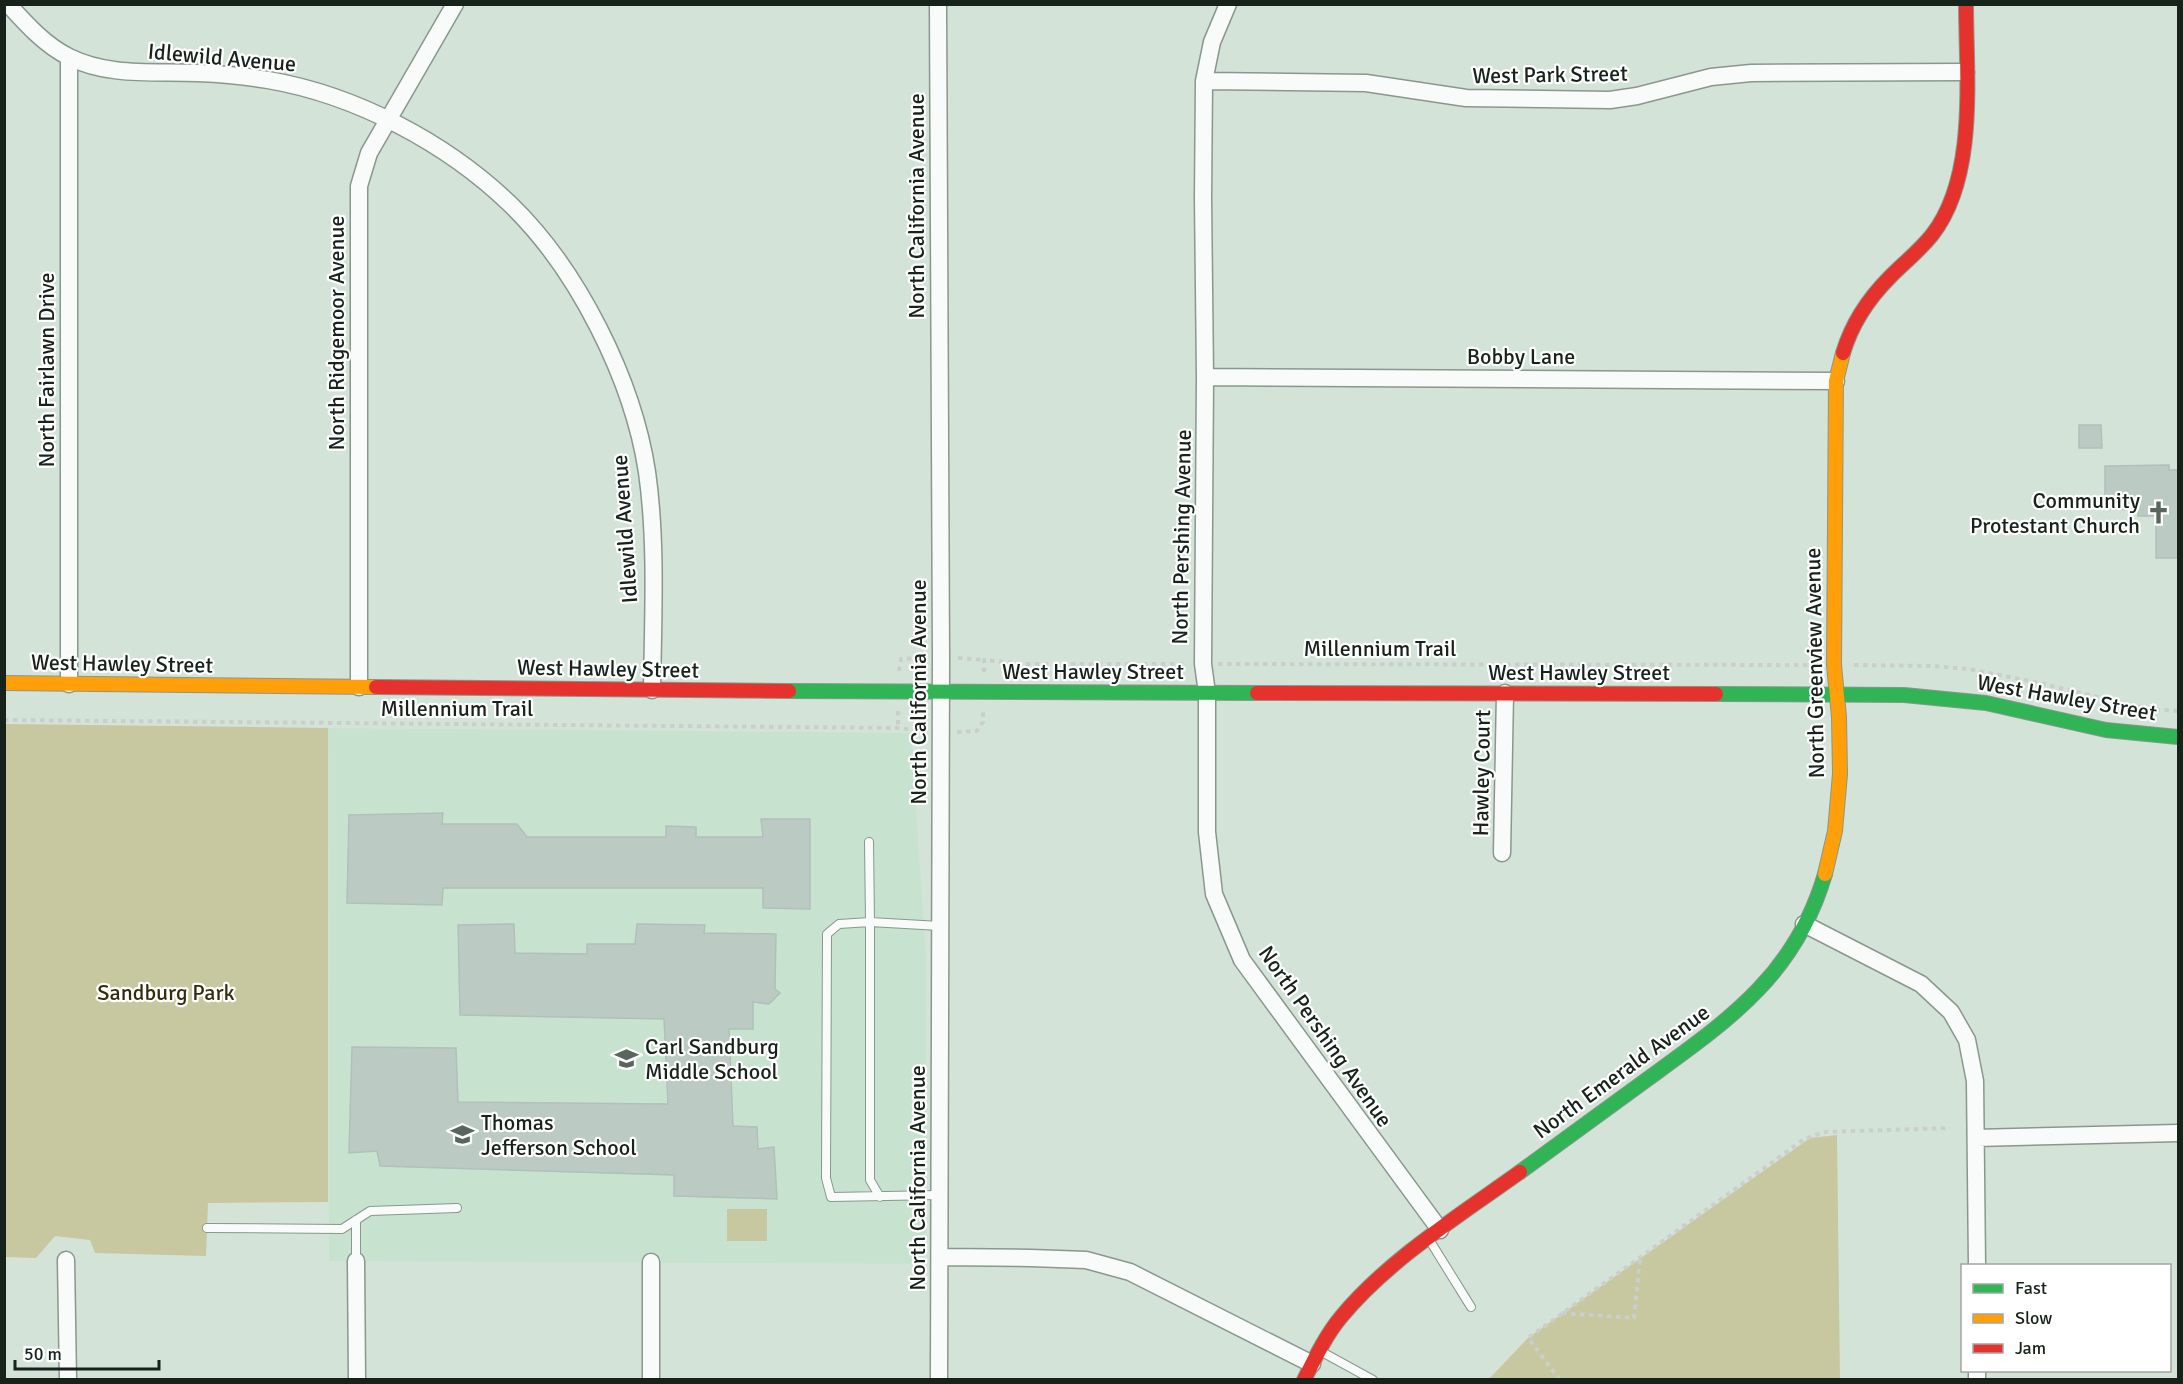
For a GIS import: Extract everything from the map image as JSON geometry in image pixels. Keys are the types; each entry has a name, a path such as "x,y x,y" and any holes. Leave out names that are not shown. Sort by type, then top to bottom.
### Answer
{"street":[{"name":"Idlewild Avenue","path":"8,4 51,46 92,67 130,72 197,73 266,80 305,88 368,111 420,136 481,179 510,204 535,231 583,299 603,336 623,383 647,473 653,558 652,690"},
{"name":"North Ridgemoor Avenue","path":"359,687 359,186 369,153 455,4"},
{"name":"North California Avenue","path":"938,4 941,692 939,1380"},
{"name":"North Pershing Avenue","path":"1228,4 1212,42 1204,81 1203,664 1208,693 1207,832 1214,894 1242,960 1434,1234"},
{"name":"North Greenview Avenue","path":"1804,924 1824,880 1836,824 1839,766 1838,694 1834,665 1836,381 1845,342 1858,314 1883,284 1913,257 1937,227 1958,184 1964,157 1966,131 1965,4"},
{"name":"North Fairlawn Drive","path":"69,57 69,684"},
{"name":"West Park Street","path":"1204,81 1366,82 1466,98 1610,100 1637,96 1711,77 1751,73 1966,72"},
{"name":"Bobby Lane","path":"1205,378 1836,381"},
{"name":"West Hawley Street","path":"4,683 941,692 1838,694 1953,698 1986,703 2106,730 2178,736"},
{"name":"Hawley Court","path":"1502,853 1505,693"},
{"name":"North Emerald Avenue","path":"1434,1234 1718,1028 1755,995 1781,964 1804,924"},
{"path":"1804,924 1922,984 1951,1012 1967,1040 1975,1081 1977,1264"},
{"path":"1976,1138 2178,1133"},
{"path":"1304,1380 1340,1318 1372,1283 1434,1234"},
{"path":"940,1257 1086,1260 1130,1272 1316,1357"},
{"path":"66,1260 68,1380"},
{"path":"356,1261 357,1380"},
{"path":"651,1262 651,1380"}],"lane":[{"path":"869,842 870,1180 880,1197"},
{"path":"940,926 870,922 839,924 828,934 826,1178 831,1197 940,1195"},
{"path":"207,1228 342,1229 370,1211 457,1208"},
{"path":"356,1220 356,1261"},
{"path":"1434,1234 1471,1307"},
{"path":"1316,1357 1373,1380"}],"path":[{"path":"900,665 901,659 908,658"},
{"name":"Millennium Trail","path":"968,658 1026,664 1932,666 1969,669 2149,709 2178,711"},
{"path":"984,660 984,671"},
{"path":"898,719 898,728"},
{"name":"Millennium Trail","path":"4,720 898,728 910,730"},
{"path":"966,732 977,731 983,722"},
{"path":"1560,1380 1528,1338 1803,1140 1823,1132 1950,1128"},
{"path":"1562,1313 1635,1318 1640,1257"}],"shaded area":[{"name":"Carl Sandburg Middle School","path":"328,728 911,733 926,957 924,1264 329,1261"}],"green space":[{"name":"Sandburg Park","path":"5,724 328,728 328,1202 208,1203 206,1256 95,1253 90,1240 55,1236 36,1258 5,1257"},
{"path":"1837,1135 1840,1379 1489,1379 1528,1338 1810,1138"},
{"path":"727,1209 767,1209 767,1241 727,1241"}],"building":[{"path":"2079,425 2101,425 2102,448 2079,448"},
{"name":"Community Protestant Church","path":"2169,465 2169,470 2178,470 2178,558 2156,558 2156,516 2138,516 2138,510 2105,509 2105,466"},
{"path":"443,813 442,824 517,824 527,837 666,837 666,826 696,827 696,837 763,837 761,819 810,819 810,909 763,908 763,888 443,888 442,905 347,903 349,815"},
{"path":"514,924 515,953 587,954 587,944 635,944 637,924 705,925 704,933 776,934 775,989 780,993 769,1004 753,1002 753,1029 729,1029 733,1126 757,1127 758,1149 774,1147 777,1199 674,1196 674,1175 380,1166 377,1151 349,1153 352,1047 456,1048 458,1102 668,1104 664,1019 460,1015 458,925"}],"traffic: fast":[{"path":"789,691 1257,693"},
{"path":"1716,694 1904,695 1986,703 2106,730 2178,737"},
{"path":"1520,1172 1706,1036 1756,992 1797,940 1825,874"}],"traffic: slow":[{"path":"1825,874 1835,831 1840,774 1839,717 1834,665 1836,381 1843,353"},
{"path":"4,683 376,687"}],"traffic: jam":[{"path":"1843,353 1851,332 1868,303 1882,285 1932,235 1947,211 1957,184 1966,124 1966,4"},
{"path":"376,687 789,691"},
{"path":"1257,693 1716,694"},
{"path":"1304,1380 1330,1331 1380,1276 1426,1239 1520,1172"}],"place":[{"name":"Community Protestant Church","path":"2158,513"},
{"name":"Carl Sandburg Middle School","path":"627,1059"},
{"name":"Thomas Jefferson School","path":"463,1135"}]}
